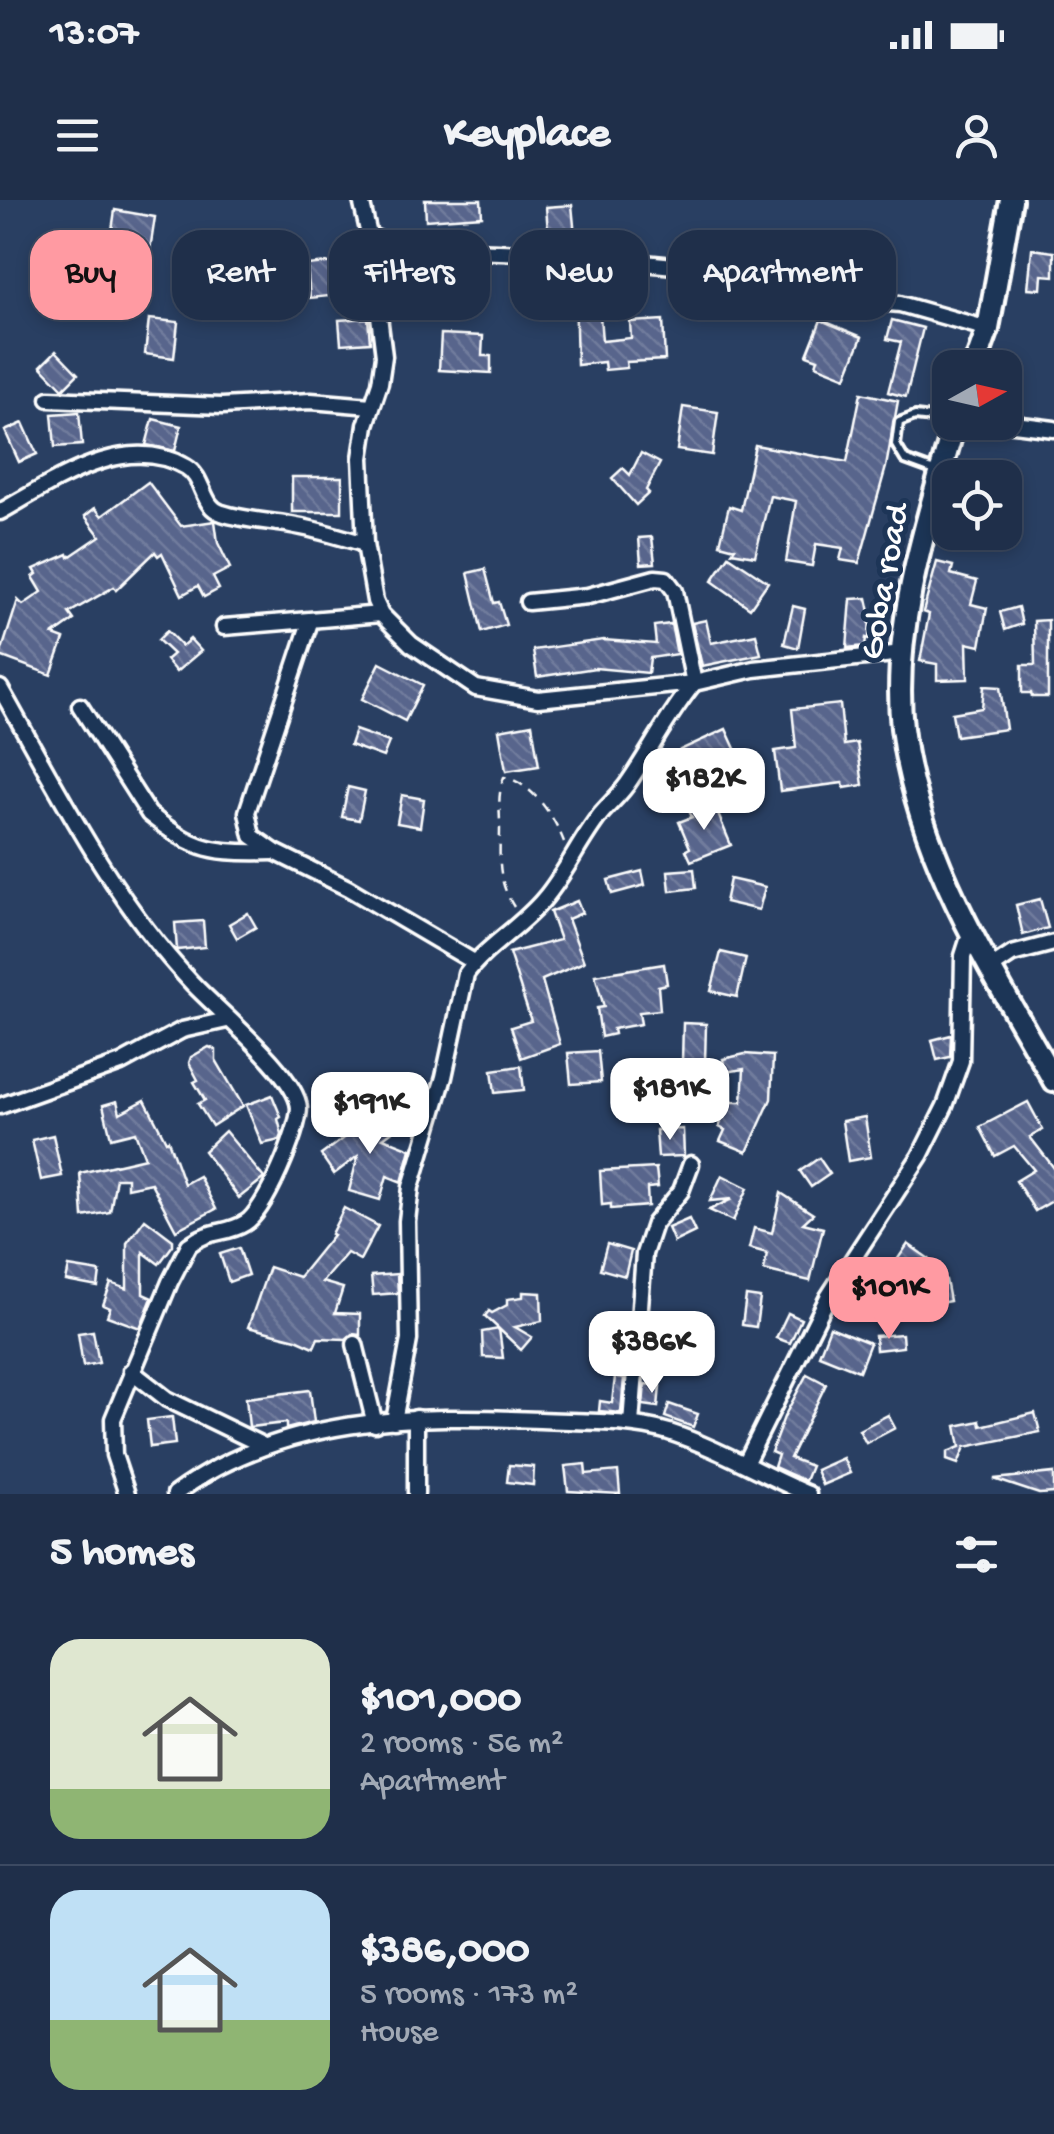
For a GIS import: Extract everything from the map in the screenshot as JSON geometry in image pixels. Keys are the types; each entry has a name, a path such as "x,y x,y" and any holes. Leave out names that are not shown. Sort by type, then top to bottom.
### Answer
{"street":[{"path":"361,200 369,230"},
{"path":"980,350 988,329 1012,200"},
{"path":"490,252 674,266 792,295 900,304 988,329"},
{"path":"380,320 384,356 362,458 365,544 375,601 381,614 411,644 476,688 538,698 574,697 694,683 754,669 903,653"},
{"path":"49,399 222,406 311,400 371,406"},
{"path":"1022,425 1054,429"},
{"path":"0,512 86,466 148,456 188,468 198,479 209,504 223,514 297,526 365,544"},
{"name":"Goba road","path":"932,506 909,602 903,653 902,726 919,809 970,931 1054,1081"},
{"path":"528,602 588,596 655,578 666,579 675,591 694,683"},
{"path":"224,627 381,614"},
{"path":"310,622 247,812 252,836 474,962"},
{"path":"394,1421 409,1340 407,1221 411,1187 444,1077 464,982 474,962 524,922 572,862 598,817 628,784 668,714 694,683"},
{"path":"0,688 98,860 140,922 227,1020 256,1046 297,1096 298,1118 275,1181 256,1215 236,1228 202,1236 190,1245 116,1408 111,1439 127,1494"},
{"path":"80,706 149,814 164,826 199,848 224,853 275,852"},
{"path":"746,1462 828,1298 920,1156 945,1106 961,1061 963,956 970,931"},
{"path":"991,968 1012,954 1054,943"},
{"path":"0,1106 121,1062 182,1030 227,1020"},
{"path":"631,1424 644,1254 650,1233 681,1190 691,1164"},
{"path":"355,1344 375,1424"},
{"path":"132,1371 168,1399 262,1446"},
{"path":"175,1494 241,1453 282,1439 416,1418 458,1416 631,1424 666,1431 746,1462 808,1494"},
{"path":"416,1418 416,1494"}],"lane":[{"path":"932,418 915,416 899,422 896,444 906,460 932,470"}],"path":[{"path":"524,922 508,898 498,859 497,800 504,777 514,780 548,810 572,862"}],"building":[{"path":"425,200 481,200 482,216 426,220"},
{"path":"572,205 574,230 548,230 546,207"},
{"path":"115,210 155,217 152,237 152,230 112,230"},
{"path":"1032,249 1054,252 1054,276 1042,275 1041,289 1028,288"},
{"path":"329,263 329,296 310,298 309,265"},
{"path":"149,320 178,322 174,358 145,354"},
{"path":"339,320 368,320 370,342 341,344"},
{"path":"576,320 600,320 602,341 631,338 630,322 663,320 665,360 626,362 627,368 605,370 604,362 577,365"},
{"path":"821,320 862,337 846,377 816,365 818,359 807,355"},
{"path":"892,320 923,328 906,397 888,392 901,342 887,339"},
{"path":"441,334 483,336 482,356 491,356 491,373 439,370"},
{"path":"56,351 78,374 63,389 41,366"},
{"path":"861,393 898,401 886,467 859,563 840,560 843,548 816,544 812,566 786,562 796,501 770,496 755,556 732,552 735,548 720,544 729,506 741,510 755,445 847,462"},
{"path":"683,407 718,412 712,455 677,450"},
{"path":"79,412 82,445 55,447 52,414"},
{"path":"153,419 181,426 175,451 146,445"},
{"path":"23,423 37,454 19,462 5,431"},
{"path":"641,453 660,463 646,490 649,493 636,505 612,478 623,468 630,475"},
{"path":"292,477 342,477 342,512 292,512"},
{"path":"148,482 181,526 215,521 218,543 230,568 213,577 219,589 204,597 198,586 182,595 162,553 158,556 155,552 116,590 114,587 69,613 74,620 53,635 64,639 51,675 0,656 18,600 23,605 42,592 33,577 37,574 34,569 68,554 69,557 100,536 85,516 95,508 102,516"},
{"path":"652,537 655,563 641,564 639,538"},
{"path":"729,556 768,582 750,608 712,581"},
{"path":"937,562 953,566 951,574 977,581 971,604 987,608 980,646 967,643 968,679 937,680 937,664 920,661 929,614 923,612"},
{"path":"485,569 494,603 499,602 506,625 482,632 468,573"},
{"path":"867,598 869,639 866,638 865,646 847,648 851,599"},
{"path":"793,606 805,609 798,648 784,644"},
{"path":"1018,607 1022,624 1005,630 1000,612"},
{"path":"706,620 711,643 756,634 761,654 702,666 692,623"},
{"path":"1048,620 1048,697 1032,697 1031,693 1022,693 1022,665 1035,665 1034,621"},
{"path":"671,624 677,654 650,658 648,673 595,668 537,677 533,650 603,640 656,644 654,626"},
{"path":"167,631 182,646 190,639 201,651 176,672 166,660 173,654 158,640"},
{"path":"380,663 423,685 405,721 362,699"},
{"path":"984,686 1000,687 1006,729 956,736 952,713 982,708"},
{"path":"840,704 844,745 857,743 863,785 844,788 843,783 780,791 775,751 796,748 792,709"},
{"path":"532,724 539,766 506,771 499,730"},
{"path":"726,729 741,762 695,783 680,750"},
{"path":"355,730 389,742 383,757 350,745"},
{"path":"348,787 365,791 359,820 342,817"},
{"path":"402,795 424,799 420,827 397,823"},
{"path":"706,804 708,810 715,807 731,845 691,861 679,822 692,817 689,811"},
{"path":"694,869 696,888 670,891 668,871"},
{"path":"642,871 645,885 612,894 608,880"},
{"path":"730,879 765,887 759,910 725,902"},
{"path":"1040,899 1048,928 1023,935 1016,905"},
{"path":"577,901 582,913 568,919 584,962 542,980 560,1044 521,1058 511,1027 531,1021 509,953 560,940 550,912"},
{"path":"248,913 256,927 237,938 229,924"},
{"path":"203,921 205,947 177,950 175,923"},
{"path":"721,952 746,958 737,997 711,991"},
{"path":"664,964 667,984 658,986 660,1010 639,1012 641,1024 613,1029 614,1034 601,1037 597,1008 604,1007 595,975"},
{"path":"683,1023 706,1024 705,1063 682,1063"},
{"path":"951,1035 950,1057 937,1060 932,1040"},
{"path":"209,1047 216,1050 216,1060 243,1106 212,1126 198,1104 205,1100 189,1063 191,1057"},
{"path":"598,1051 601,1082 571,1084 568,1053"},
{"path":"745,1054 773,1056 771,1099 747,1152 720,1141 725,1130 719,1127 729,1102 742,1102 744,1069 725,1072 723,1059"},
{"path":"521,1066 524,1090 495,1093 492,1070"},
{"path":"652,1067 653,1086 626,1087 625,1069"},
{"path":"272,1095 281,1117 278,1119 282,1135 280,1140 262,1144 246,1105"},
{"path":"145,1100 168,1140 184,1184 199,1176 216,1209 176,1230 151,1183 127,1188 127,1178 116,1178 110,1212 83,1217 80,1173 145,1158 135,1132 111,1138 103,1105 117,1101 120,1113"},
{"path":"1028,1102 1043,1130 1030,1137 1054,1168 1054,1200 1035,1211 1016,1181 1034,1170 1014,1146 995,1156 980,1127"},
{"path":"380,1112 394,1130 383,1138 411,1149 402,1182 387,1176 380,1200 349,1191 358,1156 334,1174 321,1155"},
{"path":"865,1117 871,1157 848,1161 842,1121"},
{"path":"683,1129 684,1156 658,1157 656,1130"},
{"path":"225,1131 264,1178 239,1198 204,1151"},
{"path":"53,1135 62,1176 41,1180 32,1140"},
{"path":"819,1158 830,1174 811,1187 800,1171"},
{"path":"656,1168 658,1187 647,1188 648,1206 611,1209 611,1204 602,1205 600,1171"},
{"path":"722,1175 748,1188 733,1221 709,1210 732,1199 710,1201"},
{"path":"781,1193 813,1214 803,1223 823,1228 810,1281 764,1270 767,1253 749,1248 754,1228 772,1233"},
{"path":"344,1208 378,1226 360,1260 347,1253 322,1282 343,1288 335,1313 360,1314 360,1335 318,1338 314,1347 248,1327 269,1267 299,1277 333,1235"},
{"path":"145,1219 173,1240 173,1245 159,1264 143,1252 143,1294 152,1298 140,1328 107,1316 110,1308 103,1305 111,1283 127,1289 127,1243"},
{"path":"689,1219 695,1232 674,1242 668,1228"},
{"path":"607,1244 631,1251 625,1276 600,1269"},
{"path":"908,1244 939,1266 908,1309 878,1288"},
{"path":"239,1248 248,1275 229,1282 220,1254"},
{"path":"69,1267 100,1272 98,1287 66,1281"},
{"path":"397,1274 398,1293 373,1295 371,1276"},
{"path":"946,1280 950,1301 935,1304 930,1283"},
{"path":"523,1292 541,1293 542,1321 515,1327 532,1337 521,1350 485,1316 507,1305 507,1299 523,1297"},
{"path":"746,1296 760,1298 756,1327 742,1325"},
{"path":"788,1313 801,1319 790,1343 776,1338"},
{"path":"830,1327 870,1343 859,1371 819,1355"},
{"path":"499,1329 503,1358 483,1357 482,1332"},
{"path":"93,1331 99,1363 83,1366 78,1333"},
{"path":"902,1334 903,1347 876,1350 875,1336"},
{"path":"807,1374 826,1384 790,1458 811,1466 805,1481 774,1467 778,1455 771,1452"},
{"path":"615,1377 624,1378 621,1413 599,1411 600,1401 612,1403"},
{"path":"645,1384 660,1386 658,1407 643,1405"},
{"path":"310,1390 314,1422 286,1429 286,1423 249,1427 246,1398"},
{"path":"669,1404 698,1414 693,1427 665,1417"},
{"path":"1035,1413 1040,1432 965,1447 958,1464 947,1460 947,1452 960,1447 956,1426 980,1421 981,1426"},
{"path":"888,1415 895,1428 866,1443 859,1430"},
{"path":"172,1417 175,1444 150,1447 147,1420"},
{"path":"843,1458 850,1473 822,1485 816,1470"},
{"path":"585,1464 586,1474 618,1471 620,1494 568,1491 565,1466"},
{"path":"509,1465 534,1467 533,1485 507,1482"},
{"path":"1054,1473 1054,1493 1039,1494 994,1479"}]}
